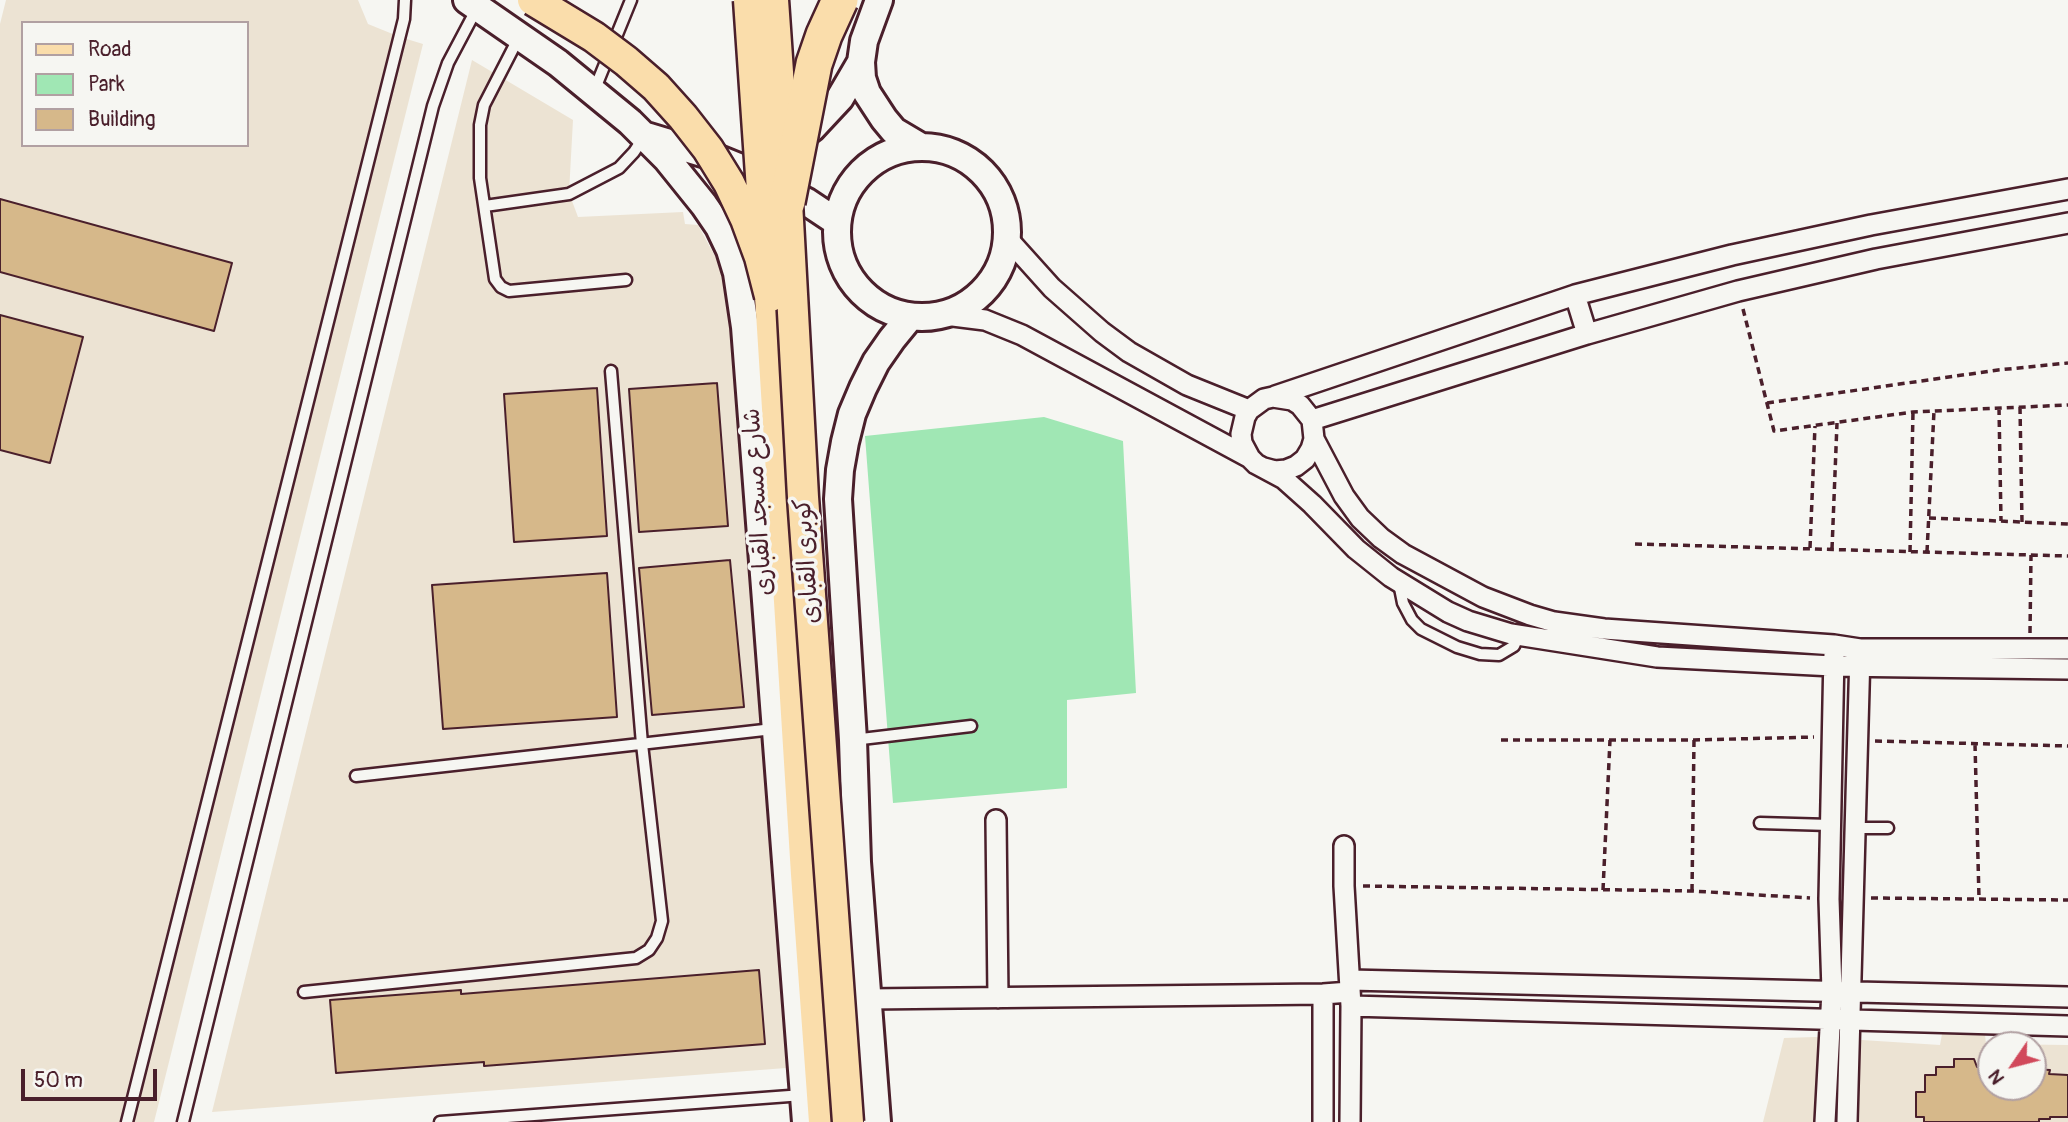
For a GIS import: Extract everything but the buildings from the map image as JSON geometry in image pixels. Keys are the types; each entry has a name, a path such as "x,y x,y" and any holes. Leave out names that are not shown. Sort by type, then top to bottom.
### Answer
{"highway":[{"path":"787,202 814,64 840,0"}],"main road":[{"path":"533,0 594,37 626,61 656,87 683,117 708,149 746,219 770,296"},
{"name":"كوبرى القبارى","path":"748,0 824,1122"},
{"name":"كوبرى القبارى","path":"773,0 803,496 848,1122"}],"street":[{"path":"741,168 779,152 812,128 840,98 860,62 864,41 879,0"},
{"name":"شارع مسجد القبارى","path":"473,3 594,92 644,136 688,184 712,216 730,250 737,273 745,327 806,1122"},
{"path":"860,62 867,93 879,113 894,131 921,147"},
{"path":"644,136 709,155 741,168 807,202 838,222"},
{"path":"921,147 939,148 971,162 995,188 1007,221 1004,256 998,272 988,286 976,299 961,309 927,318 894,313 866,296 846,270 840,254 838,222 841,204 859,174 887,154 921,147"},
{"path":"1313,429 1311,449 1305,459 1286,470 1275,471 1257,463 1242,443 1242,425 1250,410 1264,399 1575,295 1732,255 1871,225 2068,189"},
{"path":"1313,429 1587,334 1738,291 1876,259 2068,223"},
{"path":"1007,238 1052,288 1129,352 1187,384 1250,410"},
{"path":"1575,295 1587,334"},
{"path":"945,315 985,320 1023,335 1257,463 1284,479 1356,549 1399,582 1428,601 1468,621 1519,635 1657,657 1833,666 1861,657 2068,649"},
{"path":"877,1122 857,862 853,740 839,526 840,470 847,433 863,388 881,355 910,317"},
{"path":"1273,397 1292,400 1300,405 1344,496 1360,518 1381,538 1403,554 1506,607 1554,622 1592,628 1834,645 1861,657 2068,669"},
{"path":"1825,1122 1832,991 1829,899 1834,645"},
{"path":"1847,1122 1861,657"},
{"path":"996,820 998,998"},
{"path":"1344,846 1351,993 1350,1122"},
{"path":"868,999 1832,991 2068,997"},
{"path":"1351,993 1851,1020 2068,1026"},
{"path":"1323,994 1323,1122"}],"lane":[{"path":"127,1122 404,19 405,0"},
{"path":"594,92 631,0"},
{"path":"183,1122 433,106 473,3"},
{"path":"520,35 484,105 480,125 480,178 495,279 501,287 509,290 626,280"},
{"path":"485,206 569,194 618,168 634,152 644,136"},
{"path":"304,992 636,958 649,950 657,938 662,921 642,744 611,371"},
{"path":"1399,582 1403,603 1412,620 1421,629 1444,641 1468,651 1499,655 1514,646 1519,635"},
{"path":"853,740 971,726"},
{"path":"356,776 776,729"},
{"path":"1760,823 1830,825"},
{"path":"1856,828 1888,828"},
{"path":"440,1122 804,1095"}],"path":[{"path":"1738,291 1774,431 1913,412 2068,405"},
{"path":"1767,403 1998,370 2068,363"},
{"path":"2020,407 2022,522"},
{"path":"1999,408 2001,521"},
{"path":"1927,552 1934,411"},
{"path":"1910,551 1913,412"},
{"path":"1832,549 1837,423"},
{"path":"1810,548 1815,426"},
{"path":"1929,518 2068,524"},
{"path":"1635,544 2068,556"},
{"path":"2030,649 2031,555"},
{"path":"1501,740 1834,737"},
{"path":"1603,890 1610,740"},
{"path":"1692,891 1694,740"},
{"path":"1867,740 2068,747"},
{"path":"1975,744 1979,898"},
{"path":"1344,886 1692,891 1829,899"},
{"path":"1853,898 2068,900"}],"shaded area":[{"path":"6,0 358,0 368,24 423,44 154,1122 0,1122 0,24"},
{"path":"472,60 573,120 569,193 578,217 683,212 685,224 698,225 728,285 786,1068 212,1112"},
{"path":"1942,1034 1977,1035 1977,1101 2047,1101 2047,1045 2068,1045 2068,1122 1763,1122 1784,1038 1815,1037 1940,1045"}],"green space":[{"path":"1044,417 1123,441 1136,693 1067,700 1067,788 893,803 865,436"}]}
